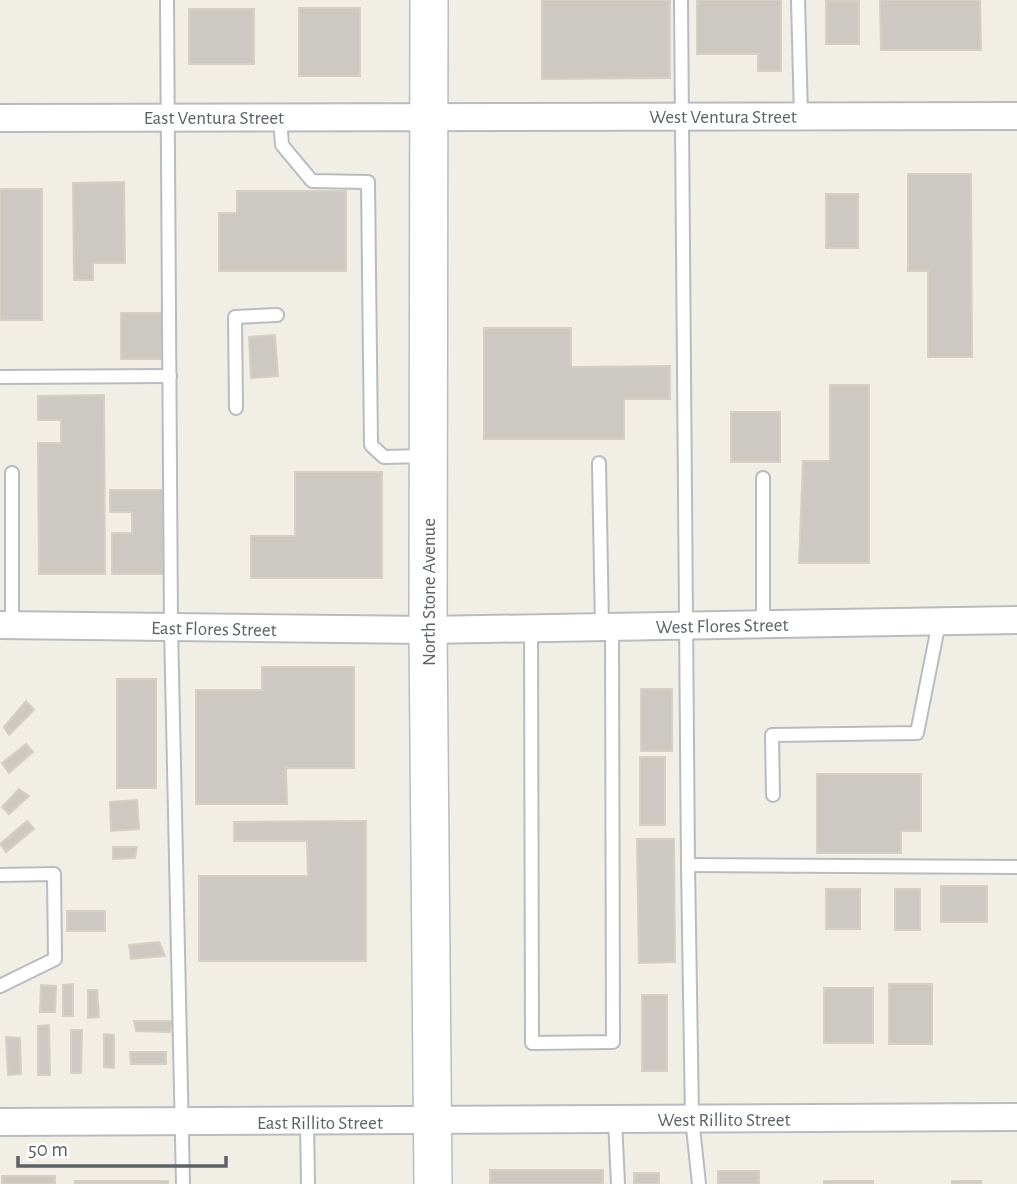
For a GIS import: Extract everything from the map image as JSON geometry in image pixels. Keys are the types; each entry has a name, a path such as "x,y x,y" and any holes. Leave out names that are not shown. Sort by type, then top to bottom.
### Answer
{"main road":[{"name":"North Stone Avenue","path":"429,0 428,630 430,1122 433,1184"}],"street":[{"name":"East Ventura Street","path":"0,118 428,116"},
{"name":"West Ventura Street","path":"428,116 1017,116"},
{"name":"West Flores Street","path":"428,630 1017,620"},
{"name":"East Flores Street","path":"6,625 428,630"},
{"name":"West Rillito Street","path":"430,1122 1017,1117"},
{"name":"East Rillito Street","path":"0,1122 430,1122"}],"lane":[{"path":"167,0 171,627 183,1184"},
{"path":"681,0 688,865 692,1118 699,1184"},
{"path":"798,0 801,116"},
{"path":"280,117 282,145 312,181 368,182 371,445 384,457 428,456"},
{"path":"236,408 235,317 277,315"},
{"path":"0,377 170,376"},
{"path":"531,628 532,1043 613,1042 607,627 599,463"},
{"path":"6,625 12,473"},
{"path":"763,625 764,478"},
{"path":"773,795 772,735 917,733 939,621"},
{"path":"688,865 1017,867"},
{"path":"0,875 54,874 55,959 0,986"},
{"path":"615,1120 618,1184"},
{"path":"307,1122 308,1184"}],"building":[{"path":"542,0 670,0 670,78 542,79"},
{"path":"697,0 781,0 781,71 758,71 758,54 697,54"},
{"path":"880,0 980,0 981,50 881,50"},
{"path":"826,1 859,1 859,44 826,44"},
{"path":"299,8 360,8 360,76 299,76"},
{"path":"189,9 254,9 254,64 189,64"},
{"path":"908,174 971,174 972,357 928,357 928,271 908,271"},
{"path":"124,182 125,263 93,263 93,280 74,280 73,183"},
{"path":"0,189 42,189 42,320 0,320"},
{"path":"237,191 346,191 346,271 219,271 219,213 237,213"},
{"path":"826,194 858,194 858,248 826,248"},
{"path":"121,313 162,313 162,359 121,359"},
{"path":"484,328 571,328 571,367 670,366 670,399 624,399 624,439 484,439"},
{"path":"275,335 278,376 251,378 249,337"},
{"path":"830,385 869,385 869,563 799,563 803,461 830,461"},
{"path":"104,395 105,574 39,574 38,443 61,443 61,420 38,420 38,396"},
{"path":"731,412 780,412 780,462 731,462"},
{"path":"295,472 382,472 382,578 251,578 251,536 295,536"},
{"path":"110,490 163,490 163,574 112,574 112,533 132,533 132,512 110,512"},
{"path":"262,667 354,667 354,768 286,768 287,804 196,804 196,690 262,690"},
{"path":"117,679 156,679 156,788 117,788"},
{"path":"641,689 672,689 672,751 641,751"},
{"path":"26,701 34,710 9,735 4,727"},
{"path":"26,744 33,752 9,773 2,763"},
{"path":"640,757 665,757 665,825 640,825"},
{"path":"817,774 921,774 921,831 901,831 901,853 817,853"},
{"path":"19,789 29,796 9,814 2,807"},
{"path":"137,800 139,829 111,831 110,802"},
{"path":"27,821 34,829 6,852 0,844"},
{"path":"366,821 366,961 199,961 199,876 308,876 307,841 234,841 234,822"},
{"path":"637,839 674,839 675,962 639,963"},
{"path":"113,847 137,847 135,858 113,859"},
{"path":"941,886 987,886 987,922 941,922"},
{"path":"826,889 860,889 860,929 826,929"},
{"path":"895,889 920,889 920,930 895,930"},
{"path":"67,911 105,911 105,931 67,931"},
{"path":"159,942 165,956 131,959 129,945"},
{"path":"73,984 73,1016 63,1016 63,985"},
{"path":"889,984 932,984 932,1044 889,1044"},
{"path":"41,985 56,986 55,1012 40,1012"},
{"path":"824,988 873,988 873,1043 824,1043"},
{"path":"88,990 97,990 99,1017 88,1018"},
{"path":"642,995 667,995 667,1071 642,1071"},
{"path":"134,1021 172,1021 170,1032 136,1031"},
{"path":"49,1025 50,1075 38,1075 38,1026"},
{"path":"71,1030 82,1030 81,1073 71,1073"},
{"path":"104,1034 114,1035 114,1068 104,1067"},
{"path":"6,1037 20,1038 21,1074 8,1075"},
{"path":"130,1052 166,1052 166,1064 131,1064"},
{"path":"490,1170 603,1170 603,1184 490,1184"},
{"path":"718,1171 759,1171 759,1184 718,1184"},
{"path":"634,1173 659,1173 659,1184 634,1184"},
{"path":"2,1176 55,1176 55,1184 2,1184"},
{"path":"75,1181 168,1181 168,1184 75,1184"},
{"path":"824,1181 873,1181 873,1184 824,1184"},
{"path":"952,1181 981,1181 981,1184 952,1184"}]}
